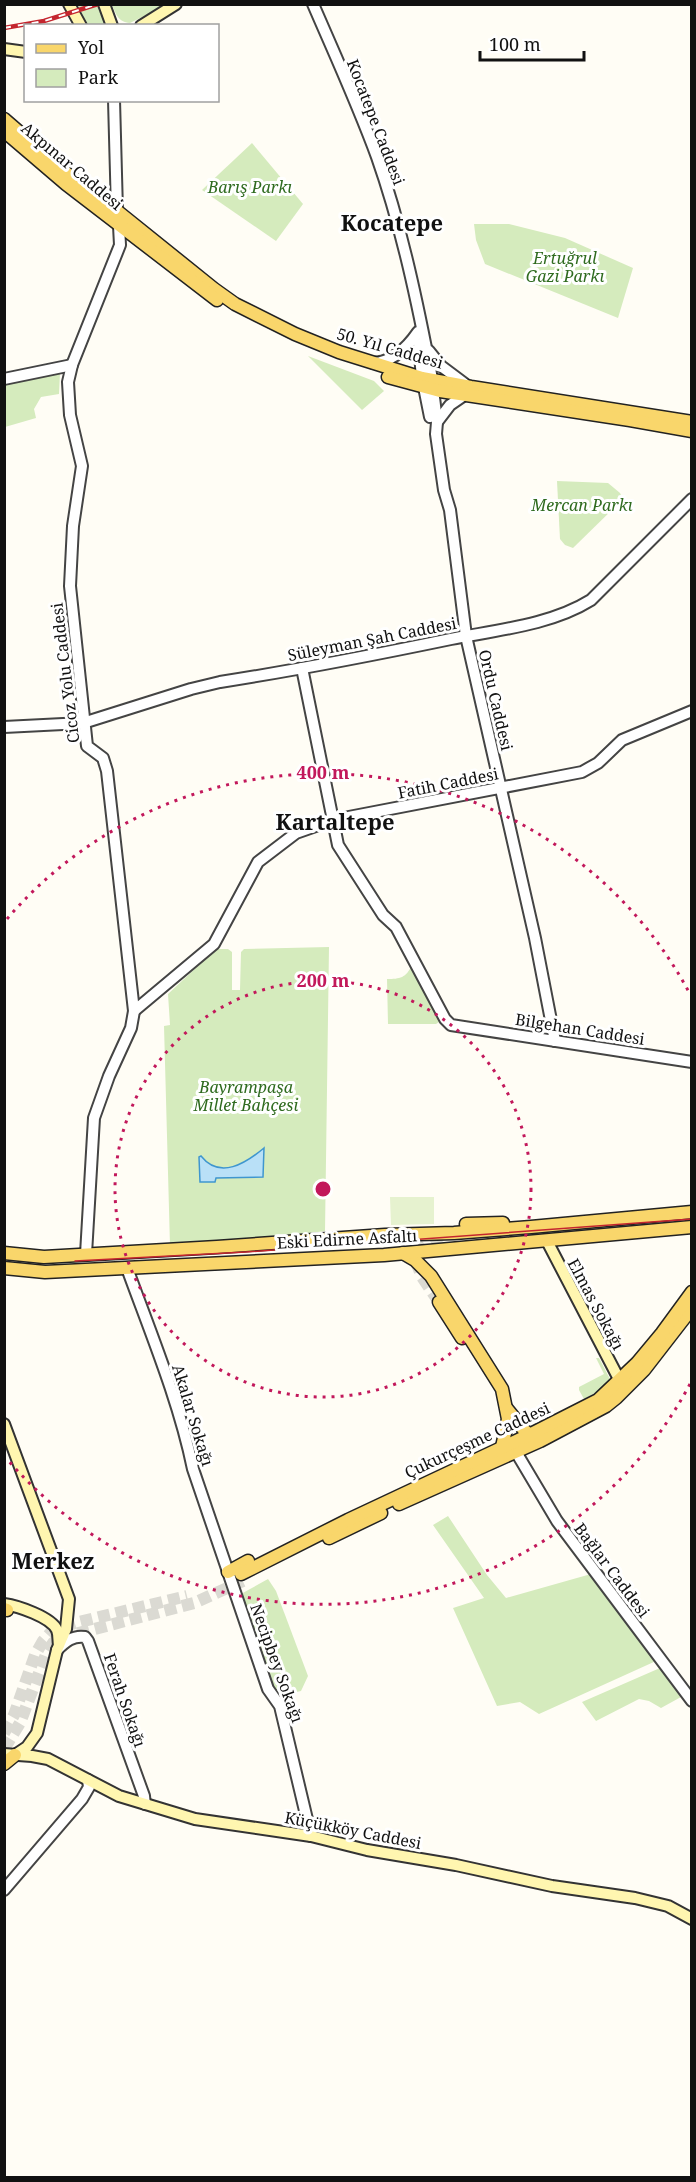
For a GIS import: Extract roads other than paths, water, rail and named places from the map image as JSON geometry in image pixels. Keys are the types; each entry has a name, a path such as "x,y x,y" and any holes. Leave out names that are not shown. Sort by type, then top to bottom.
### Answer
{"main road":[{"path":"144,24 176,4"},
{"path":"104,6 113,24"},
{"path":"72,7 80,24"},
{"path":"138,24 157,15"},
{"path":"4,50 24,52"},
{"name":"Akpınar Caddesi","path":"4,119 72,178 117,211"},
{"name":"Akpınar Caddesi","path":"4,131 119,226"},
{"path":"117,211 119,226"},
{"name":"50. Yıl Caddesi","path":"117,211 235,304 305,338 428,383"},
{"name":"50. Yıl Caddesi","path":"119,226 202,291 259,325 359,367 468,391 692,431"},
{"name":"50. Yıl Caddesi","path":"468,391 692,422"},
{"name":"Eski Edirne Asfaltı","path":"4,1253 35,1257 86,1254 531,1227 692,1212"},
{"path":"466,1224 497,1222 531,1227"},
{"name":"Eski Edirne Asfaltı","path":"6,1268 45,1272 403,1253 692,1227"},
{"name":"Elmas Sokağı","path":"546,1241 620,1381"},
{"path":"403,1253 421,1265 447,1299 502,1389 508,1425 502,1447 516,1452"},
{"path":"6,1268 30,1265 35,1257"},
{"name":"Çukurçeşme Caddesi","path":"692,1292 662,1333 620,1381 598,1400 534,1438 516,1452 243,1577 348,1520 502,1447 534,1438 596,1413 616,1398 654,1358 692,1308"},
{"path":"439,1302 506,1407 534,1438"},
{"path":"4,1424 67,1590 69,1616 58,1648 36,1737 27,1748 10,1755 4,1764"},
{"path":"228,1572 335,1519 348,1520"},
{"path":"5,1608 21,1608 53,1625 58,1632 58,1648"},
{"name":"Küçükköy Caddesi","path":"10,1755 48,1759 119,1796 195,1819 311,1836 373,1851 456,1865 552,1886 652,1902 674,1909 692,1919"}],"street":[{"name":"Kocatepe Caddesi","path":"313,4 377,158 398,229 421,332 428,383"},
{"path":"114,102 117,211"},
{"name":"Cicoz Yolu Caddesi","path":"86,1254 94,1118 109,1076 131,1028 134,1011 107,771 103,758 87,746 83,723 70,565 82,466 67,390 72,365 120,246 119,226"},
{"path":"370,363 391,358 421,332 432,356 468,391 450,405 437,422"},
{"path":"4,379 72,365"},
{"name":"Ordu Caddesi","path":"428,383 437,422 436,434"},
{"name":"Ordu Caddesi","path":"428,383 450,510 466,636 535,938 555,1041"},
{"name":"Süleyman Şah Caddesi","path":"4,727 83,723 191,689 548,619 575,610 591,600 692,499"},
{"path":"302,668 333,820"},
{"name":"Fatih Caddesi","path":"134,1011 214,944 258,862 296,833 333,820 582,772 598,763 622,740 692,711"},
{"name":"Bilgehan Caddesi","path":"333,820 338,845 383,915 396,927 445,1019 452,1024 692,1062"},
{"name":"Akalar Sokağı","path":"127,1268 169,1385 228,1572"},
{"name":"Bağlar Caddesi","path":"516,1452 557,1521 692,1701"},
{"name":"Necipbey Sokağı","path":"228,1572 268,1689 280,1707 311,1836"},
{"name":"Ferah Sokağı","path":"58,1648 78,1637 85,1637 88,1641 145,1804"},
{"path":"4,1890 82,1799 89,1787 88,1780"}],"water":[{"path":"264,1148 263,1177 216,1178 215,1182 200,1182 199,1157 201,1156 216,1167 233,1167"}],"tunnel":[{"path":"439,1302 422,1277 416,1262 423,1248 446,1233"},
{"path":"4,1749 20,1723 47,1652 60,1638 194,1603 245,1580"},
{"path":"4,1733 14,1715 35,1655 53,1630 187,1596"}],"tram line":[{"path":"75,1261 246,1252 692,1219"}],"railway":[{"path":"27,24 98,4"},
{"path":"4,28 24,24"}],"district":[{"name":"Kocatepe","path":"392,223"},
{"name":"Kartaltepe","path":"335,822"},
{"name":"Merkez","path":"53,1561"}],"park label":[{"name":"Barış Parkı","path":"250,187"},
{"name":"Ertuğrul Gazi Parkı","path":"565,267"},
{"name":"Mercan Parkı","path":"582,505"},
{"name":"Bayrampaşa Millet Bahçesi","path":"246,1096"}]}
